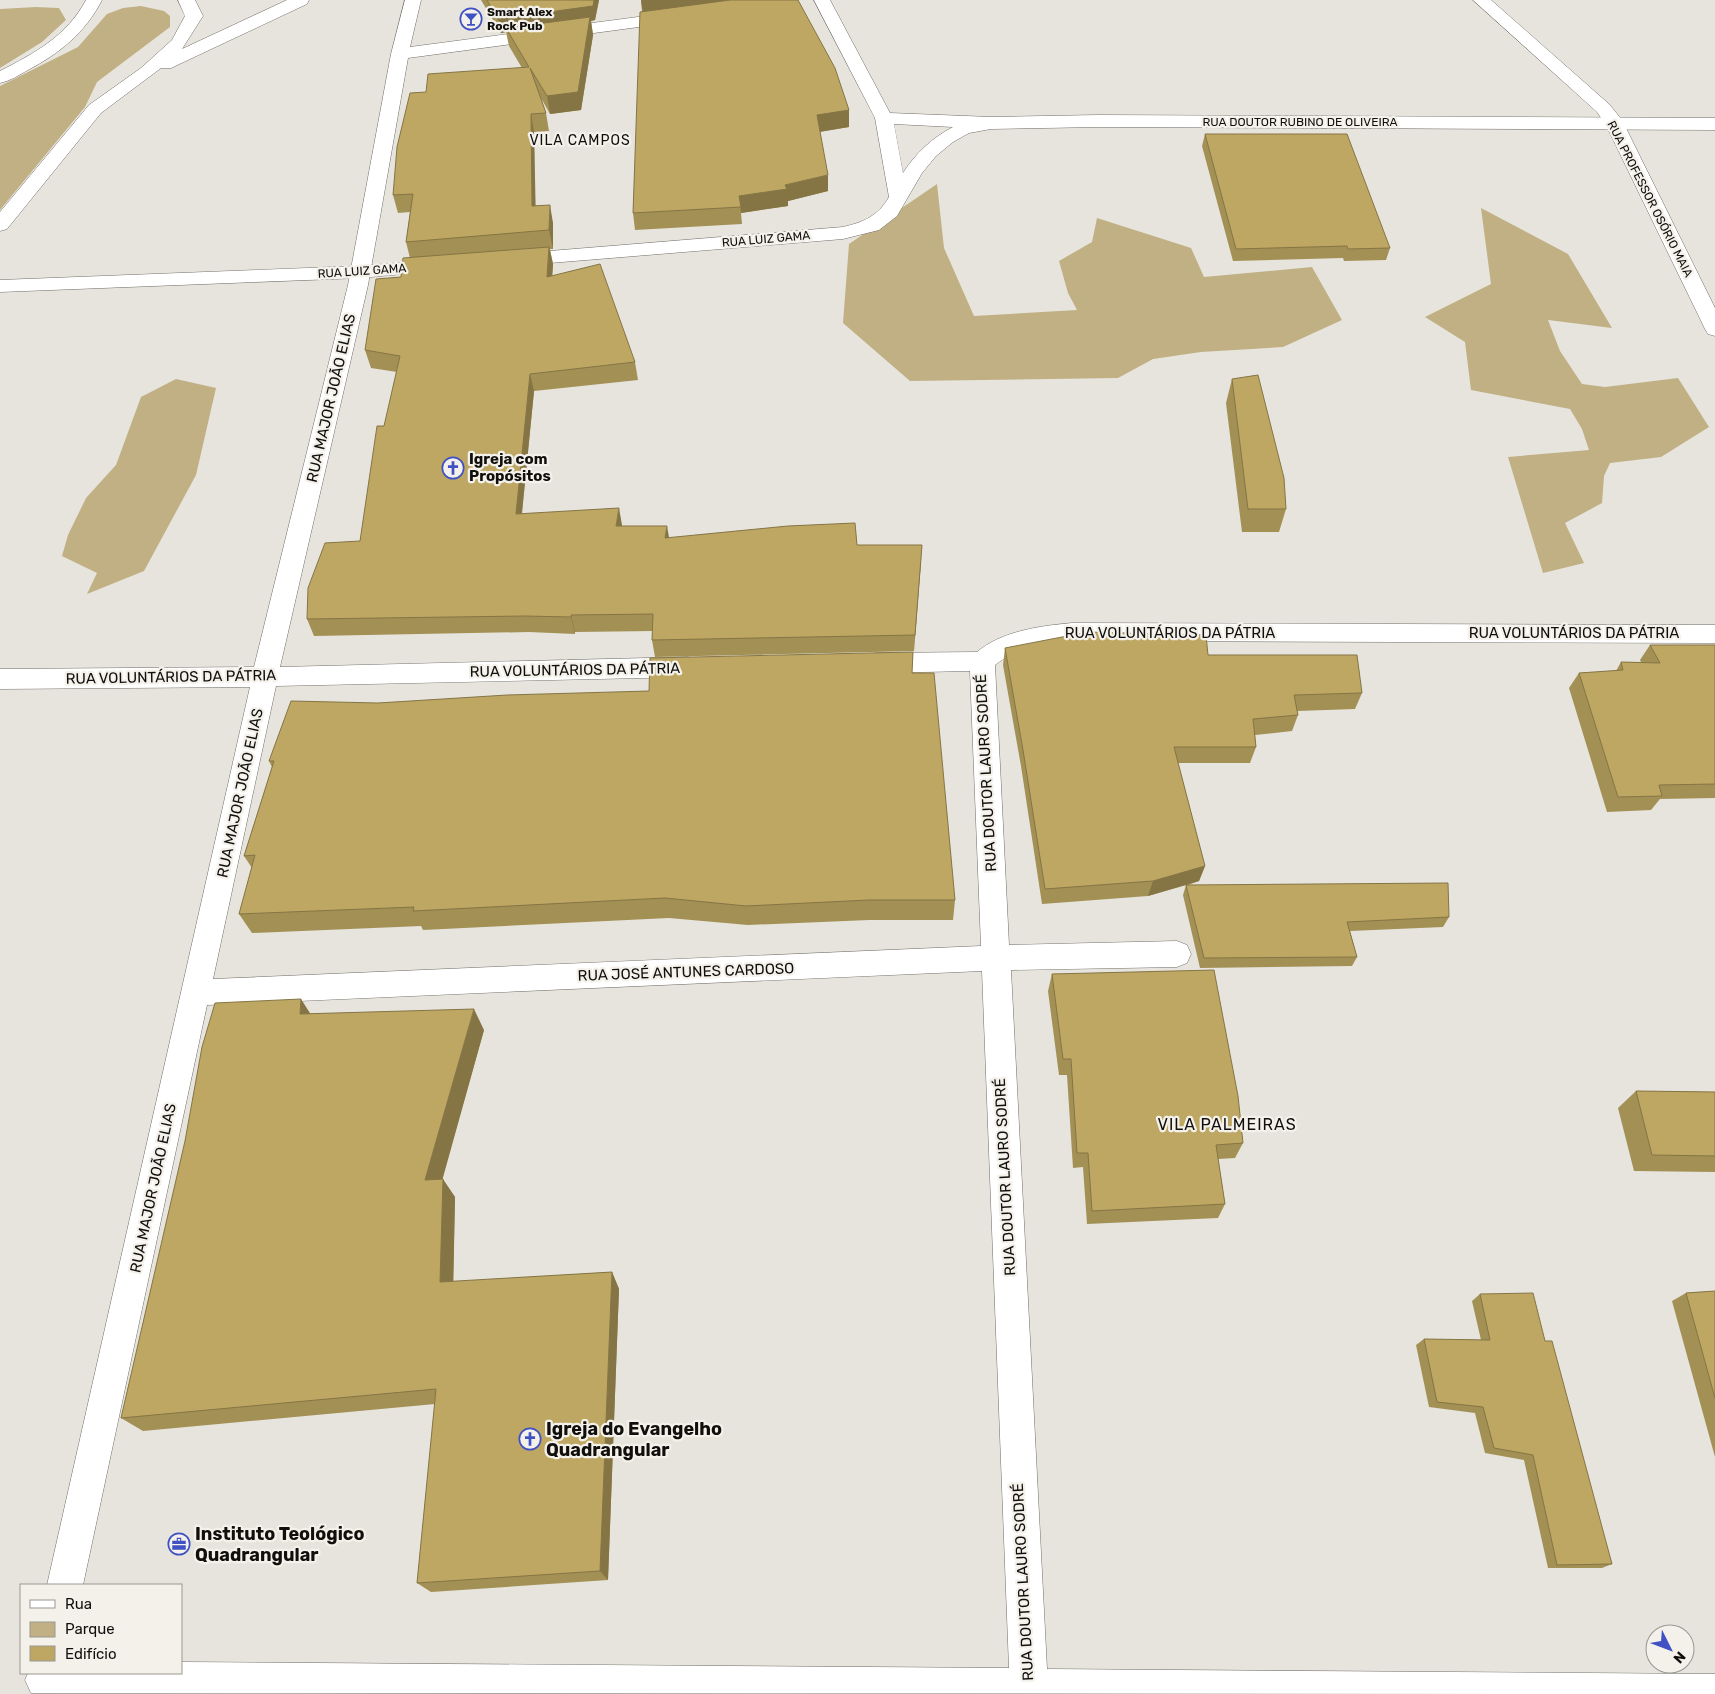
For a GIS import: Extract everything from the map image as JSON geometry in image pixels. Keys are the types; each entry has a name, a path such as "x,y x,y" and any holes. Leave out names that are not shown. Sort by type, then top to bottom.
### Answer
{"street":[{"path":"3,221 96,109 147,72 179,43 194,16 186,0"},
{"path":"147,72 301,0"},
{"name":"RUA MAJOR JOÃO ELIAS","path":"65,1584 265,676 360,272 400,54 413,0"},
{"path":"822,0 884,118 898,196"},
{"name":"RUA PROFESSOR OSÓRIO MAIA","path":"1481,0 1603,108 1615,124 1715,329"},
{"path":"0,78 51,51 78,25 94,2"},
{"path":"400,54 694,14"},
{"name":"RUA DOUTOR RUBINO DE OLIVEIRA","path":"884,118 991,123 1098,121 1715,124"},
{"path":"898,196 929,152 946,138 964,128 991,123"},
{"name":"RUA LUIZ GAMA","path":"498,261 843,233 872,226 890,212 898,196"},
{"name":"RUA LUIZ GAMA","path":"0,286 360,272 459,264"},
{"name":"RUA VOLUNTÁRIOS DA PÁTRIA","path":"853,663 982,660 997,649 1038,636 1072,632 1715,634"},
{"name":"RUA DOUTOR LAURO SODRÉ","path":"982,660 1028,1690"},
{"name":"RUA VOLUNTÁRIOS DA PÁTRIA","path":"0,679 265,676 715,666"},
{"name":"RUA JOSÉ ANTUNES CARDOSO","path":"196,993 995,959 1177,954"},
{"path":"44,1682 1028,1690 1715,1692"}],"green space":[{"path":"141,6 164,11 170,16 170,27 97,82 85,107 0,210 0,86 78,47 107,14 123,8"},
{"path":"59,8 66,20 42,42 0,68 0,9"},
{"path":"937,184 944,248 974,316 1077,310 1068,293 1059,261 1092,242 1097,218 1191,248 1204,277 1312,267 1342,320 1283,347 1201,352 1153,359 1118,378 910,381 843,323 849,244"},
{"path":"1481,208 1568,254 1612,328 1548,320 1560,351 1582,384 1605,387 1678,378 1709,427 1661,457 1610,463 1604,476 1602,503 1565,523 1584,563 1543,573 1508,457 1589,450 1582,429 1570,409 1471,390 1465,342 1425,317 1491,284"},
{"path":"176,379 216,388 196,475 144,571 87,594 97,573 62,556 68,535 86,498 116,465 141,397"}],"building":[{"path":"487,0 594,0 593,6 498,19"},
{"path":"730,0 798,0 835,68 849,110 817,115 828,175 785,185 787,189 739,196 741,207 633,213 640,12"},
{"path":"590,17 578,92 547,96 530,68 546,113 531,114 532,206 550,205 549,230 406,242 413,194 393,195 397,147 410,93 426,92 428,74 529,67 506,28"},
{"path":"1205,134 1347,134 1390,248 1348,249 1347,246 1236,249"},
{"path":"549,247 547,277 600,264 635,362 530,374 516,514 619,508 616,526 667,526 665,538 788,526 855,523 857,545 922,545 915,635 652,640 653,614 571,615 571,617 307,619 308,588 325,543 360,541 377,426 384,426 400,356 365,350 376,279 401,277 403,258"},
{"path":"1258,375 1284,478 1286,509 1248,509 1232,379"},
{"path":"1088,632 1206,635 1208,655 1357,655 1362,693 1294,695 1298,715 1253,719 1256,747 1174,747 1205,866 1153,881 1045,889 1005,648"},
{"path":"1650,645 1715,645 1715,784 1659,785 1662,796 1618,797 1579,673 1623,670 1621,662 1660,663"},
{"path":"913,652 912,673 934,673 955,900 869,900 746,906 665,898 413,911 414,907 239,914 255,855 244,856 274,761 269,761 291,701 378,703 507,695 649,691 650,658"},
{"path":"1448,883 1449,917 1347,922 1357,957 1204,958 1186,885"},
{"path":"1214,970 1238,1096 1243,1143 1216,1145 1225,1204 1092,1211 1088,1153 1077,1153 1071,1059 1063,1059 1052,974"},
{"path":"301,999 300,1014 474,1009 425,1180 443,1179 440,1282 612,1272 600,1571 417,1583 436,1389 121,1418 185,1141 202,1047 215,1003"},
{"path":"1636,1091 1715,1092 1715,1156 1652,1155"},
{"path":"1715,1291 1715,1398 1686,1293"},
{"path":"1533,1293 1545,1341 1552,1341 1612,1564 1557,1565 1533,1455 1494,1448 1483,1407 1437,1402 1424,1339 1490,1340 1480,1294"}],"place":[{"name":"Smart Alex Rock Pub","path":"471,19"},
{"name":"Igreja com Propósitos","path":"453,468"},
{"name":"Igreja do Evangelho Quadrangular","path":"530,1439"},
{"name":"Instituto Teológico Quadrangular","path":"179,1544"}],"district":[{"name":"VILA CAMPOS","path":"580,140"},
{"name":"VILA PALMEIRAS","path":"1227,1124"}]}
